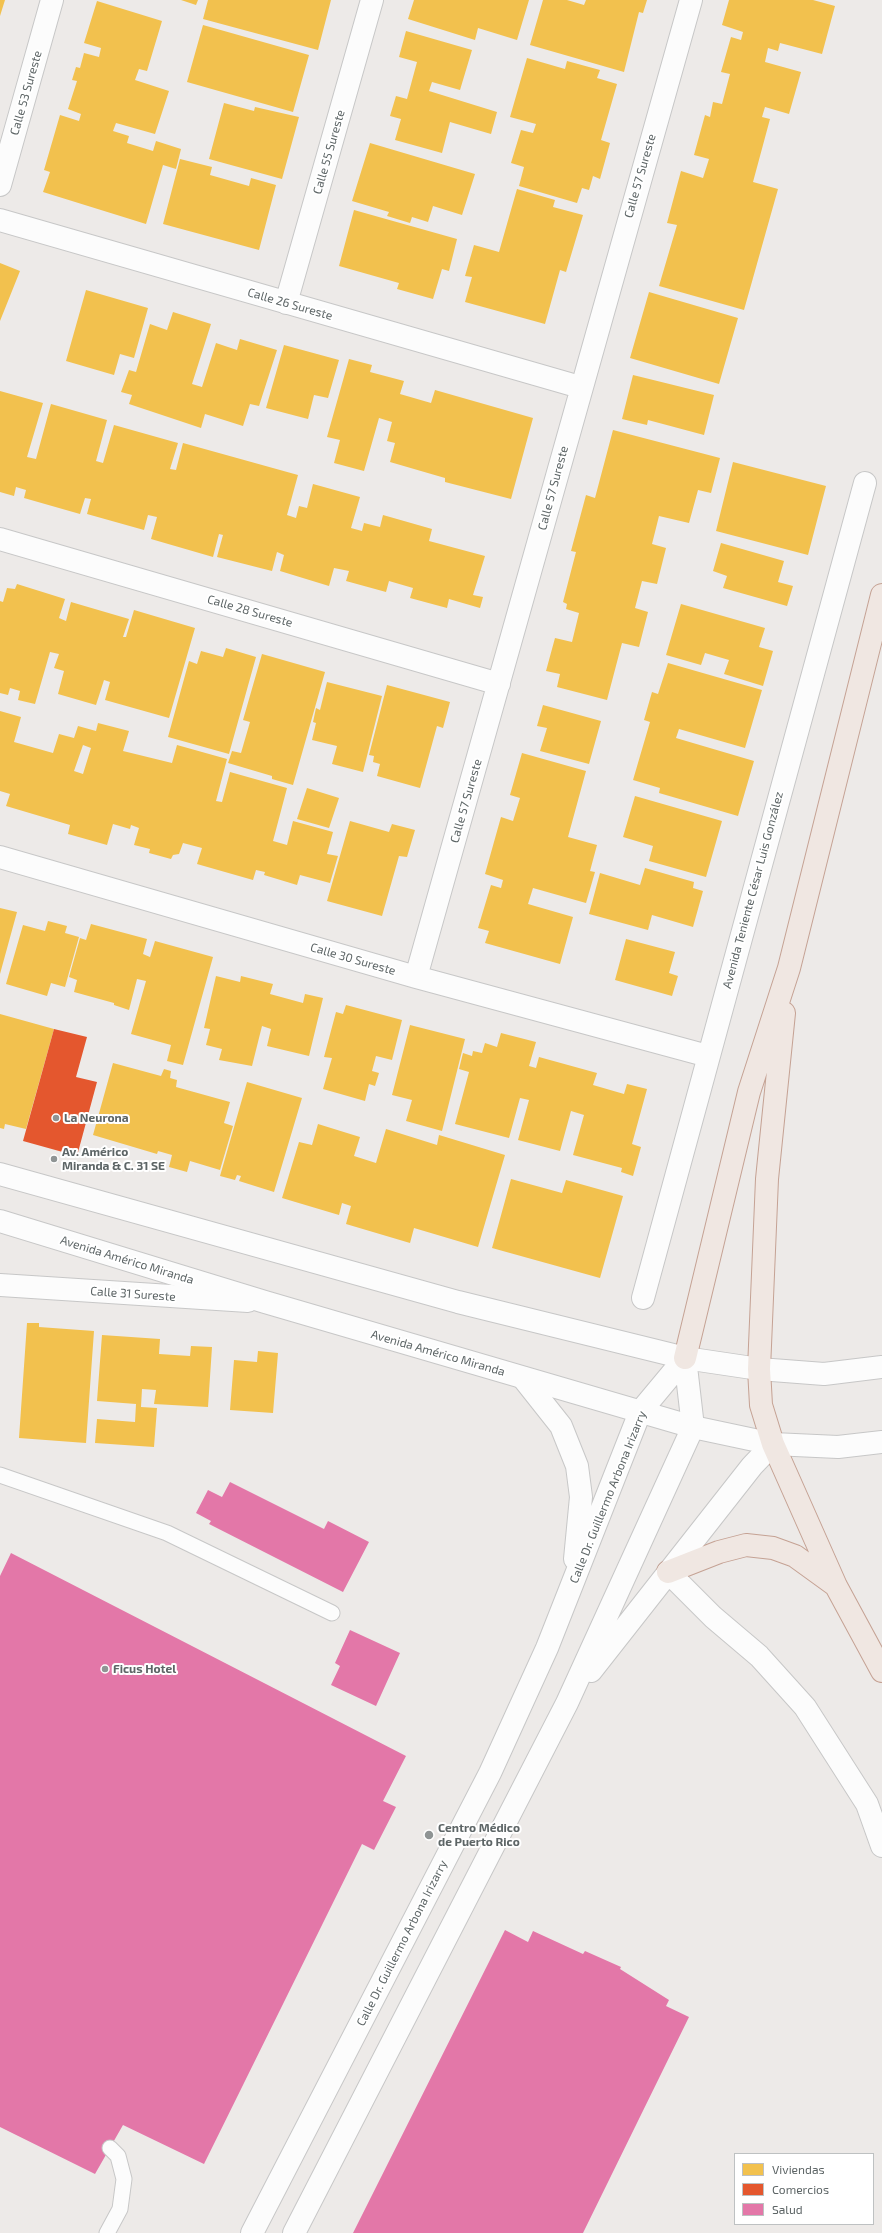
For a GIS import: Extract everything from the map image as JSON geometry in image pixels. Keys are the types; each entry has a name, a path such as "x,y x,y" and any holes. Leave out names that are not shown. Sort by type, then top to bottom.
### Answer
{"highway":[{"path":"685,1358 749,1092 789,968 882,596"},
{"path":"789,968 767,1179 759,1369 761,1405 773,1444 836,1586 882,1671"},
{"path":"668,1572 719,1552 746,1545 773,1548 795,1556 836,1586"}],"street":[{"name":"Calle 53 Sureste","path":"0,185 52,0"},
{"name":"Calle 55 Sureste","path":"286,303 372,0"},
{"name":"Calle 57 Sureste","path":"416,977 499,684 580,387 690,0"},
{"name":"Calle 26 Sureste","path":"0,220 580,387"},
{"name":"Avenida Teniente César Luis González","path":"643,1298 865,483"},
{"name":"Calle 28 Sureste","path":"0,539 499,684"},
{"name":"Calle 30 Sureste","path":"0,857 416,977 708,1056"},
{"path":"0,1174 458,1302 685,1358 759,1369 824,1374 882,1367"},
{"name":"Avenida Américo Miranda","path":"0,1221 265,1302 693,1427 773,1444 838,1447 882,1442"},
{"name":"Calle 31 Sureste","path":"0,1285 265,1302"},
{"path":"294,2233 568,1702 693,1427 685,1358"},
{"name":"Calle Dr. Guillermo Arbona Irizarry","path":"252,2233 490,1773 548,1648 640,1412 685,1358"},
{"path":"523,1378 561,1426 578,1466 581,1497 572,1587"},
{"path":"568,1702 752,1466 773,1444"},
{"path":"668,1572 713,1617 759,1656 805,1707 867,1804 882,1846"}],"lane":[{"path":"0,1475 167,1533 332,1613"},
{"path":"107,2233 120,2208 124,2179 118,2156 110,2148"}],"building: Viviendas":[{"path":"0,0 5,0 0,16"},
{"path":"181,0 198,0 196,5"},
{"path":"208,0 331,0 318,50 203,19"},
{"path":"414,0 529,0 517,40 478,28 475,40 408,19"},
{"path":"543,0 567,0 584,5 586,0 647,0 643,13 639,12 624,72 530,45"},
{"path":"729,0 813,0 835,6 822,54 780,43 778,51 768,48 765,62 801,72 789,114 765,107 762,117 770,119 753,182 778,189 744,310 659,286 677,225 667,223 681,171 703,178 709,159 694,155 705,115 710,117 713,102 722,104 730,74 721,72 731,37 741,40 743,32 722,25"},
{"path":"97,1 162,21 147,71 139,69 135,80 169,91 155,134 116,123 113,131 129,136 127,143 153,151 156,141 181,149 176,169 163,165 146,224 43,192 50,172 44,170 60,115 79,121 81,114 68,109 77,81 72,80 76,67 80,68 84,53 99,57 101,48 84,43"},
{"path":"203,25 309,55 293,112 187,82"},
{"path":"406,31 472,50 460,90 432,82 429,91 497,112 491,134 450,122 442,153 395,140 401,119 390,116 396,96 407,99 417,62 399,57"},
{"path":"527,58 565,69 567,61 600,70 597,78 617,84 601,140 610,143 600,179 593,176 589,190 582,188 577,203 519,186 524,167 511,163 521,130 533,133 536,124 510,117"},
{"path":"224,103 254,111 255,107 299,117 282,179 209,159"},
{"path":"370,143 475,174 462,215 433,206 428,222 412,217 410,223 387,216 389,212 352,201"},
{"path":"180,159 212,167 210,175 249,186 251,178 276,185 259,250 163,224"},
{"path":"517,189 555,200 553,207 583,215 566,272 560,270 545,324 465,302 472,277 465,276 474,245 499,252"},
{"path":"354,210 457,239 449,271 442,269 433,299 397,289 399,283 339,266"},
{"path":"0,263 20,271 0,321"},
{"path":"86,290 148,308 134,358 120,354 114,375 66,361"},
{"path":"649,292 738,318 719,384 630,358"},
{"path":"173,312 211,324 192,384 202,387 216,343 237,350 240,339 277,350 259,406 250,404 243,426 205,414 201,428 129,404 132,395 121,392 129,370 136,372 150,324 167,330"},
{"path":"284,345 339,360 328,398 314,395 308,419 266,408"},
{"path":"349,359 372,365 370,372 404,381 400,394 431,403 435,390 533,418 511,499 445,482 445,478 390,462 395,443 387,441 392,422 379,418 364,471 334,463 340,440 327,437"},
{"path":"633,375 714,395 704,435 648,420 647,425 622,419"},
{"path":"0,391 43,403 27,457 36,459 51,404 107,420 96,461 103,463 114,425 178,443 170,469 176,470 183,443 298,475 287,515 296,518 299,506 307,508 313,484 360,497 351,528 362,531 364,523 380,527 383,515 432,529 429,541 485,556 473,595 483,597 480,608 449,599 447,608 410,598 413,588 389,581 386,592 346,581 349,571 334,568 329,586 280,571 284,555 277,552 272,571 217,557 223,535 219,534 213,557 151,539 157,517 148,515 144,530 87,514 91,499 85,498 80,514 24,498 26,490 16,487 14,496 0,492"},
{"path":"613,430 720,458 711,493 698,490 689,523 659,516 652,544 666,548 657,584 642,581 635,608 648,612 639,647 622,643 607,700 557,687 560,674 546,671 555,638 572,642 579,613 566,609 567,604 563,602 576,552 571,551 586,495 595,498"},
{"path":"733,462 826,486 808,555 716,531"},
{"path":"721,543 784,561 778,582 793,586 787,606 723,588 727,576 713,571"},
{"path":"17,584 65,599 59,618 66,621 71,602 129,619 123,637 126,637 134,610 195,628 169,718 105,700 110,682 104,680 96,705 58,694 64,671 54,668 59,654 50,652 35,704 18,700 20,691 10,688 8,695 0,693 0,601 3,602 7,588 15,589"},
{"path":"681,604 765,628 759,647 773,651 763,686 724,674 729,660 705,653 701,665 666,655"},
{"path":"226,648 256,657 229,754 168,737 189,661 197,664 201,651 223,657"},
{"path":"262,654 325,672 293,785 272,779 272,776 228,763 232,751 241,753 250,722 243,720"},
{"path":"668,663 762,690 745,748 679,729 676,738 754,761 738,816 659,793 660,788 633,780 650,722 644,720 652,692 658,694"},
{"path":"327,682 382,696 363,772 332,764 337,746 312,740 316,723 313,722 316,708 320,710"},
{"path":"387,685 450,702 443,728 437,726 420,788 377,776 380,764 373,762 374,756 369,755"},
{"path":"543,705 601,721 589,764 540,751 547,728 537,726"},
{"path":"0,711 21,717 14,742 53,753 59,734 74,738 78,726 96,731 98,723 129,731 123,751 172,763 177,745 227,759 216,801 222,802 230,772 287,788 273,841 287,845 293,821 333,832 327,854 338,856 330,883 300,875 297,885 264,875 265,872 256,870 253,880 197,864 202,848 183,843 179,854 173,855 171,859 149,853 150,849 134,845 139,828 131,825 130,829 113,824 107,845 68,834 70,825 6,806 10,794 0,791","holes":["83,745 91,748 83,774 74,771"]},
{"path":"522,753 586,771 568,837 597,845 590,871 595,872 586,903 533,888 528,904 573,917 560,964 485,943 489,931 478,928 491,885 501,888 503,880 485,874 501,817 513,821 520,798 510,795"},
{"path":"307,788 339,798 329,828 297,819"},
{"path":"635,796 722,821 706,877 649,861 653,846 623,837"},
{"path":"350,821 389,832 392,824 415,830 407,857 399,856 382,916 327,901"},
{"path":"645,868 694,882 693,888 703,891 693,927 652,915 648,930 589,914 600,873 640,885"},
{"path":"0,908 17,912 0,974"},
{"path":"48,921 67,926 65,933 79,937 65,987 51,983 47,996 6,984 23,925 45,931"},
{"path":"91,924 147,939 143,954 150,957 155,941 213,957 183,1065 167,1061 171,1045 131,1034 146,981 137,979 129,1010 114,1005 114,1003 74,992 77,980 69,977 80,938 86,940"},
{"path":"626,939 675,952 669,973 678,976 672,996 615,980"},
{"path":"216,976 240,982 241,976 273,984 270,994 303,1003 305,994 323,998 309,1056 267,1046 271,1029 262,1026 252,1066 219,1060 222,1049 206,1045 210,1029 204,1028"},
{"path":"346,1005 402,1020 392,1060 376,1056 372,1071 379,1073 375,1086 369,1084 365,1101 323,1089 332,1058 324,1057 336,1012 343,1014"},
{"path":"0,1014 54,1029 26,1129 5,1124 4,1129 0,1128"},
{"path":"410,1025 465,1039 442,1131 406,1121 412,1100 392,1095"},
{"path":"501,1033 536,1042 529,1066 536,1068 539,1057 597,1073 593,1085 624,1094 627,1084 647,1089 632,1144 641,1147 633,1176 621,1172 622,1168 573,1155 584,1115 571,1111 560,1151 518,1140 529,1100 520,1098 509,1138 455,1124 469,1072 459,1069 463,1053 472,1056 473,1051 482,1053 485,1043 497,1047"},
{"path":"113,1063 161,1076 164,1069 171,1071 170,1078 177,1080 176,1087 230,1102 224,1123 233,1126 220,1170 190,1161 187,1172 169,1167 172,1155 158,1151 157,1154 93,1135"},
{"path":"247,1082 302,1098 274,1192 239,1181 241,1176 237,1175 235,1180 220,1176"},
{"path":"318,1124 360,1137 354,1156 376,1163 386,1129 437,1145 439,1135 505,1155 478,1247 414,1228 410,1243 346,1224 351,1206 342,1203 339,1215 282,1198 299,1142 312,1145"},
{"path":"511,1179 562,1193 566,1180 623,1196 600,1278 492,1248"},
{"path":"27,1323 39,1323 39,1327 94,1331 86,1443 19,1438"},
{"path":"102,1335 160,1339 159,1354 190,1356 191,1346 212,1347 208,1407 154,1404 156,1390 142,1389 141,1407 157,1408 154,1447 95,1443 97,1419 135,1422 136,1404 97,1401"},
{"path":"258,1351 278,1353 273,1413 230,1410 234,1360 257,1362"}],"building: Comercios":[{"path":"54,1029 87,1037 76,1077 97,1082 77,1156 23,1141"}],"building: Salud":[{"path":"230,1482 324,1529 328,1521 369,1542 343,1592 209,1524 211,1521 196,1513 208,1490 222,1497"},
{"path":"11,1553 406,1756 383,1801 396,1807 374,1850 362,1844 204,2164 123,2125 95,2174 0,2127 0,1576"},
{"path":"350,1630 400,1653 376,1706 331,1685 340,1666 335,1663"},
{"path":"505,1930 528,1942 533,1931 583,1954 585,1951 621,1967 620,1969 669,2000 666,2006 689,2017 583,2233 353,2233"}],"place":[{"name":"La Neurona","path":"56,1118"},
{"name":"Av. Américo Miranda & C. 31 SE","path":"54,1159"},
{"name":"Ficus Hotel","path":"105,1669"},
{"name":"Centro Médico de Puerto Rico","path":"429,1835"}]}
